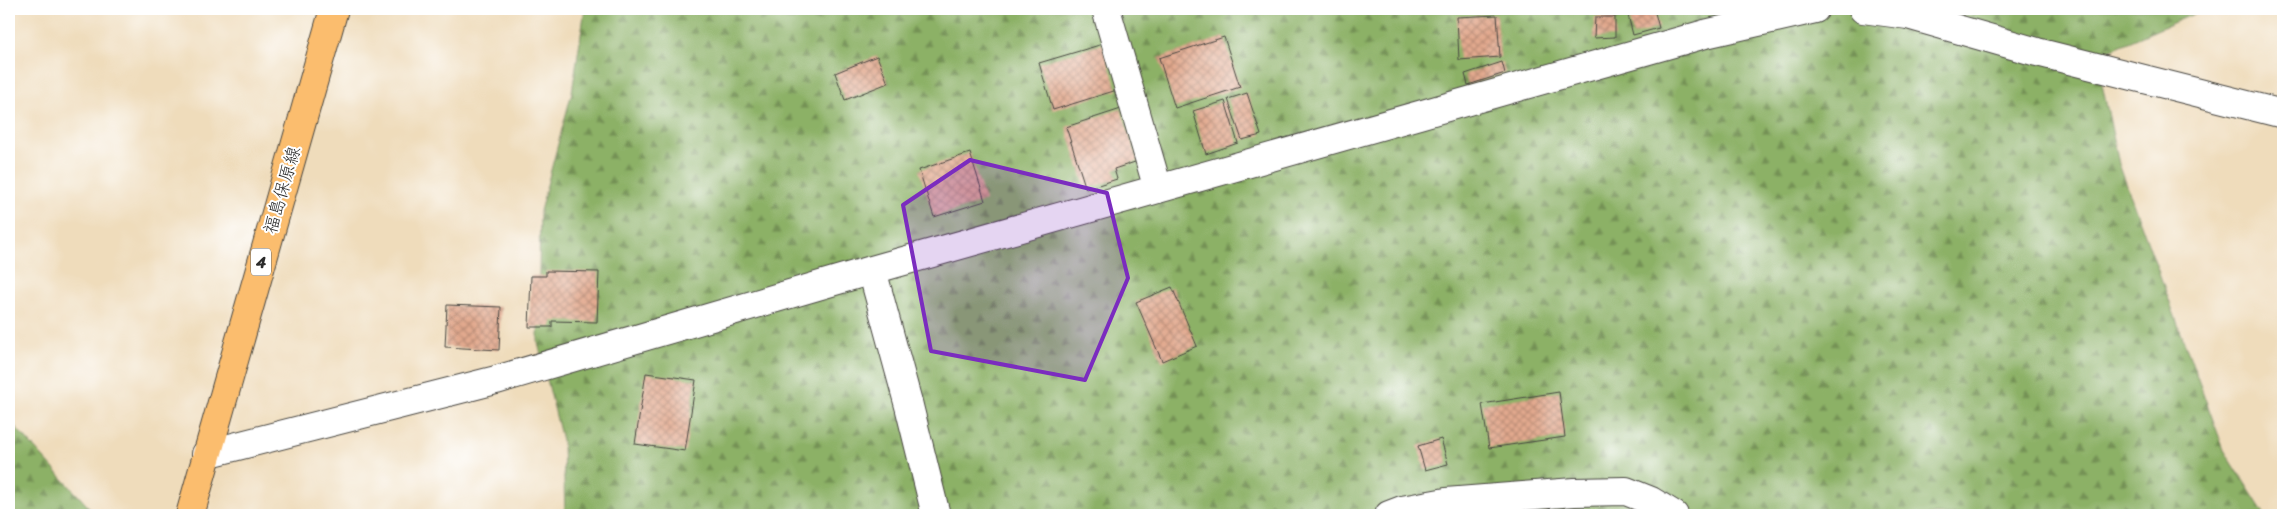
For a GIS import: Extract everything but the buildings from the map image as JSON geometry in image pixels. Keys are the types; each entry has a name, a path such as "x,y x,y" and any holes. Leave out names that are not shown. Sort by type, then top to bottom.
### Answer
{"main road":[{"name":"福島保原線","path":"190,515 334,9"}],"street":[{"path":"1106,9 1158,189"},
{"path":"206,454 496,380 872,270 1705,34 1815,9"},
{"path":"1863,9 1908,15 2046,54 2283,114"},
{"path":"872,270 936,515"},
{"path":"1389,515 1402,510 1446,502 1574,492 1626,491 1674,515"}],"highlighted area":[{"path":"970,160 1107,193 1128,278 1085,380 931,351 903,205"}],"green space":[{"path":"585,9 2205,9 2096,56 2119,164 2224,450 2265,515 565,515 563,444 538,343 540,211 572,92"},
{"path":"9,420 96,515 9,515"}]}
